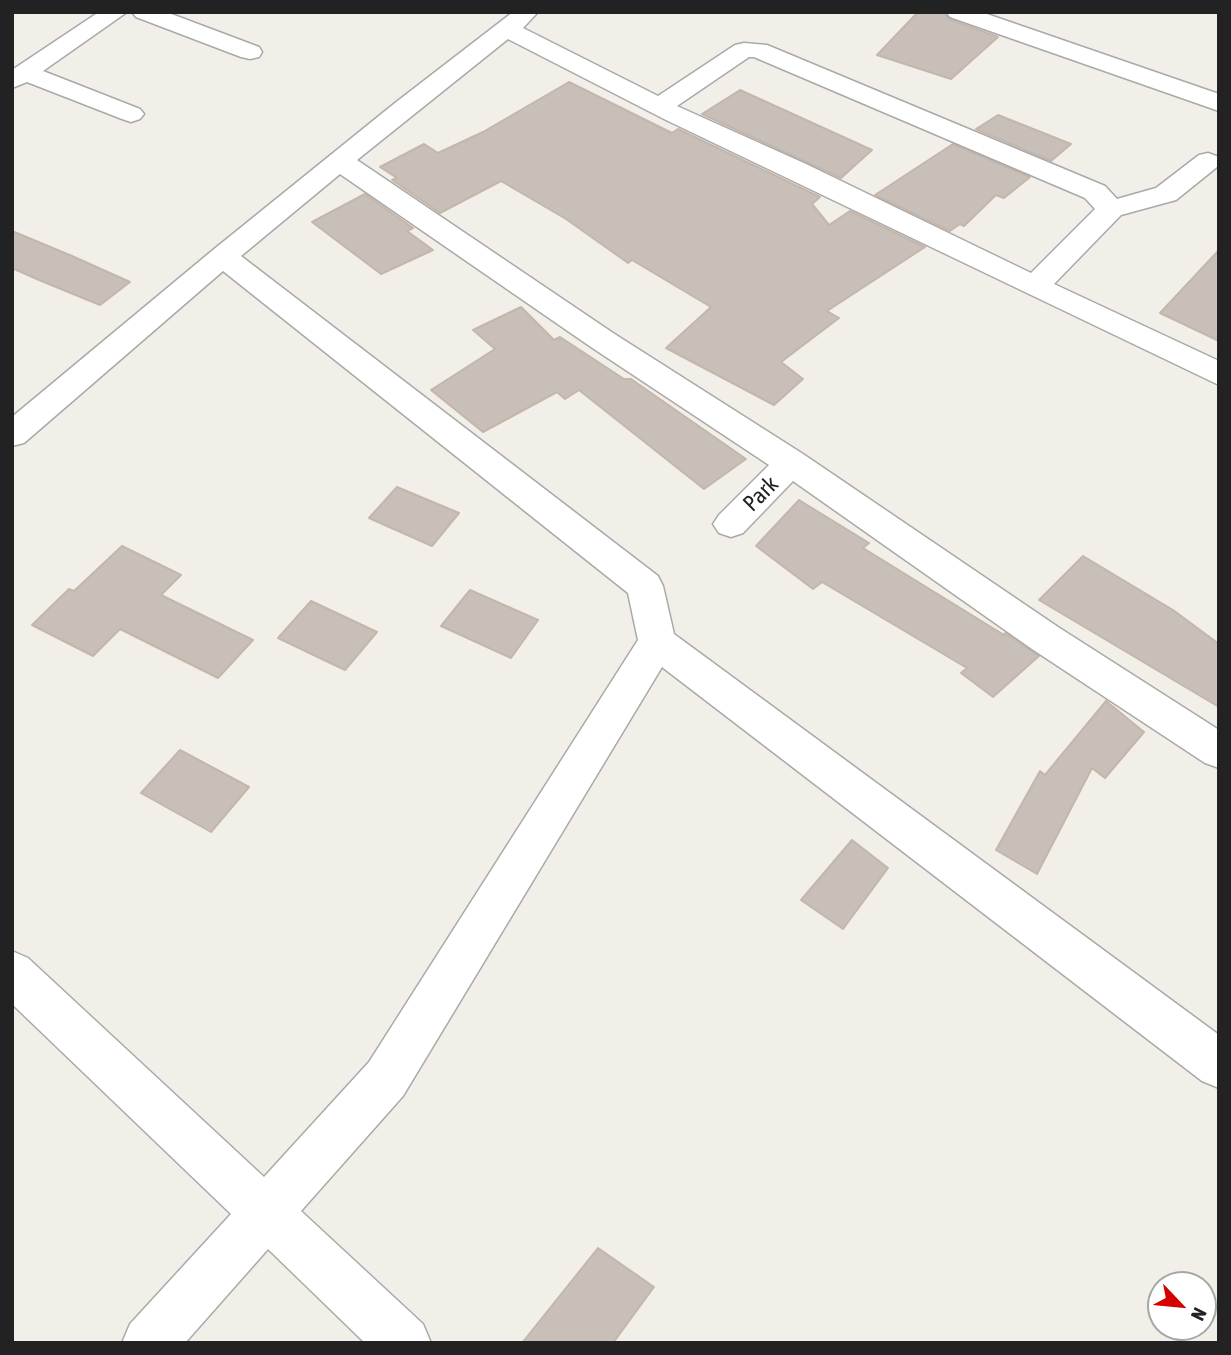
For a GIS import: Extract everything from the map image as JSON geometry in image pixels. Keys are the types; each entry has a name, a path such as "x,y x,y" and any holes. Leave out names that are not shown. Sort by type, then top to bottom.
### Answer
{"street":[{"path":"21,70 115,12"},
{"path":"144,12 250,52"},
{"path":"958,12 1219,103"},
{"path":"12,435 223,256 517,20 660,106 1219,374"},
{"path":"660,106 744,50 758,50 1095,192 1111,209"},
{"path":"21,70 131,114"},
{"path":"1034,287 1111,209 1166,194 1215,160"},
{"path":"340,161 602,340 791,463 1045,638 1219,751"},
{"path":"223,256 645,586 657,642 1219,1065"},
{"name":"Park","path":"732,524 791,463"},
{"path":"149,1343 386,1079 657,642"},
{"path":"12,973 404,1343"}],"building":[{"path":"918,12 944,12 949,19 998,37 951,79 877,55"},
{"path":"569,82 672,133 678,129 820,197 812,204 829,225 850,211 925,247 827,311 839,318 781,362 803,379 774,405 666,348 711,307 632,260 628,263 566,219 501,181 440,213 392,180 397,178 380,167 424,144 438,153 483,132"},
{"path":"740,90 872,150 841,178 702,114"},
{"path":"998,115 1071,144 1051,161 976,129"},
{"path":"953,144 1030,177 1004,198 996,195 964,226 960,224 950,231 875,195"},
{"path":"365,194 413,228 407,231 433,250 381,274 312,222"},
{"path":"12,231 130,282 100,305 39,280 12,268"},
{"path":"1219,250 1219,341 1160,313"},
{"path":"521,307 554,340 560,337 624,379 631,379 746,459 704,489 579,390 565,399 557,392 483,432 431,390 495,349 473,330"},
{"path":"397,487 459,513 432,546 369,518"},
{"path":"799,500 869,543 863,548 1039,656 993,697 961,673 967,668 822,582 813,589 756,546"},
{"path":"122,546 181,575 161,595 253,640 218,678 120,629 93,656 32,625 69,589 74,591"},
{"path":"1083,556 1173,610 1219,644 1219,707 1039,600"},
{"path":"470,590 538,620 511,658 441,626"},
{"path":"311,601 377,632 345,670 278,638"},
{"path":"1106,701 1144,732 1105,778 1092,768 1037,874 996,850 1040,771 1045,775"},
{"path":"180,750 249,787 211,832 141,793"},
{"path":"852,840 888,868 843,929 801,900"},
{"path":"598,1248 654,1287 613,1343 522,1343"}]}
